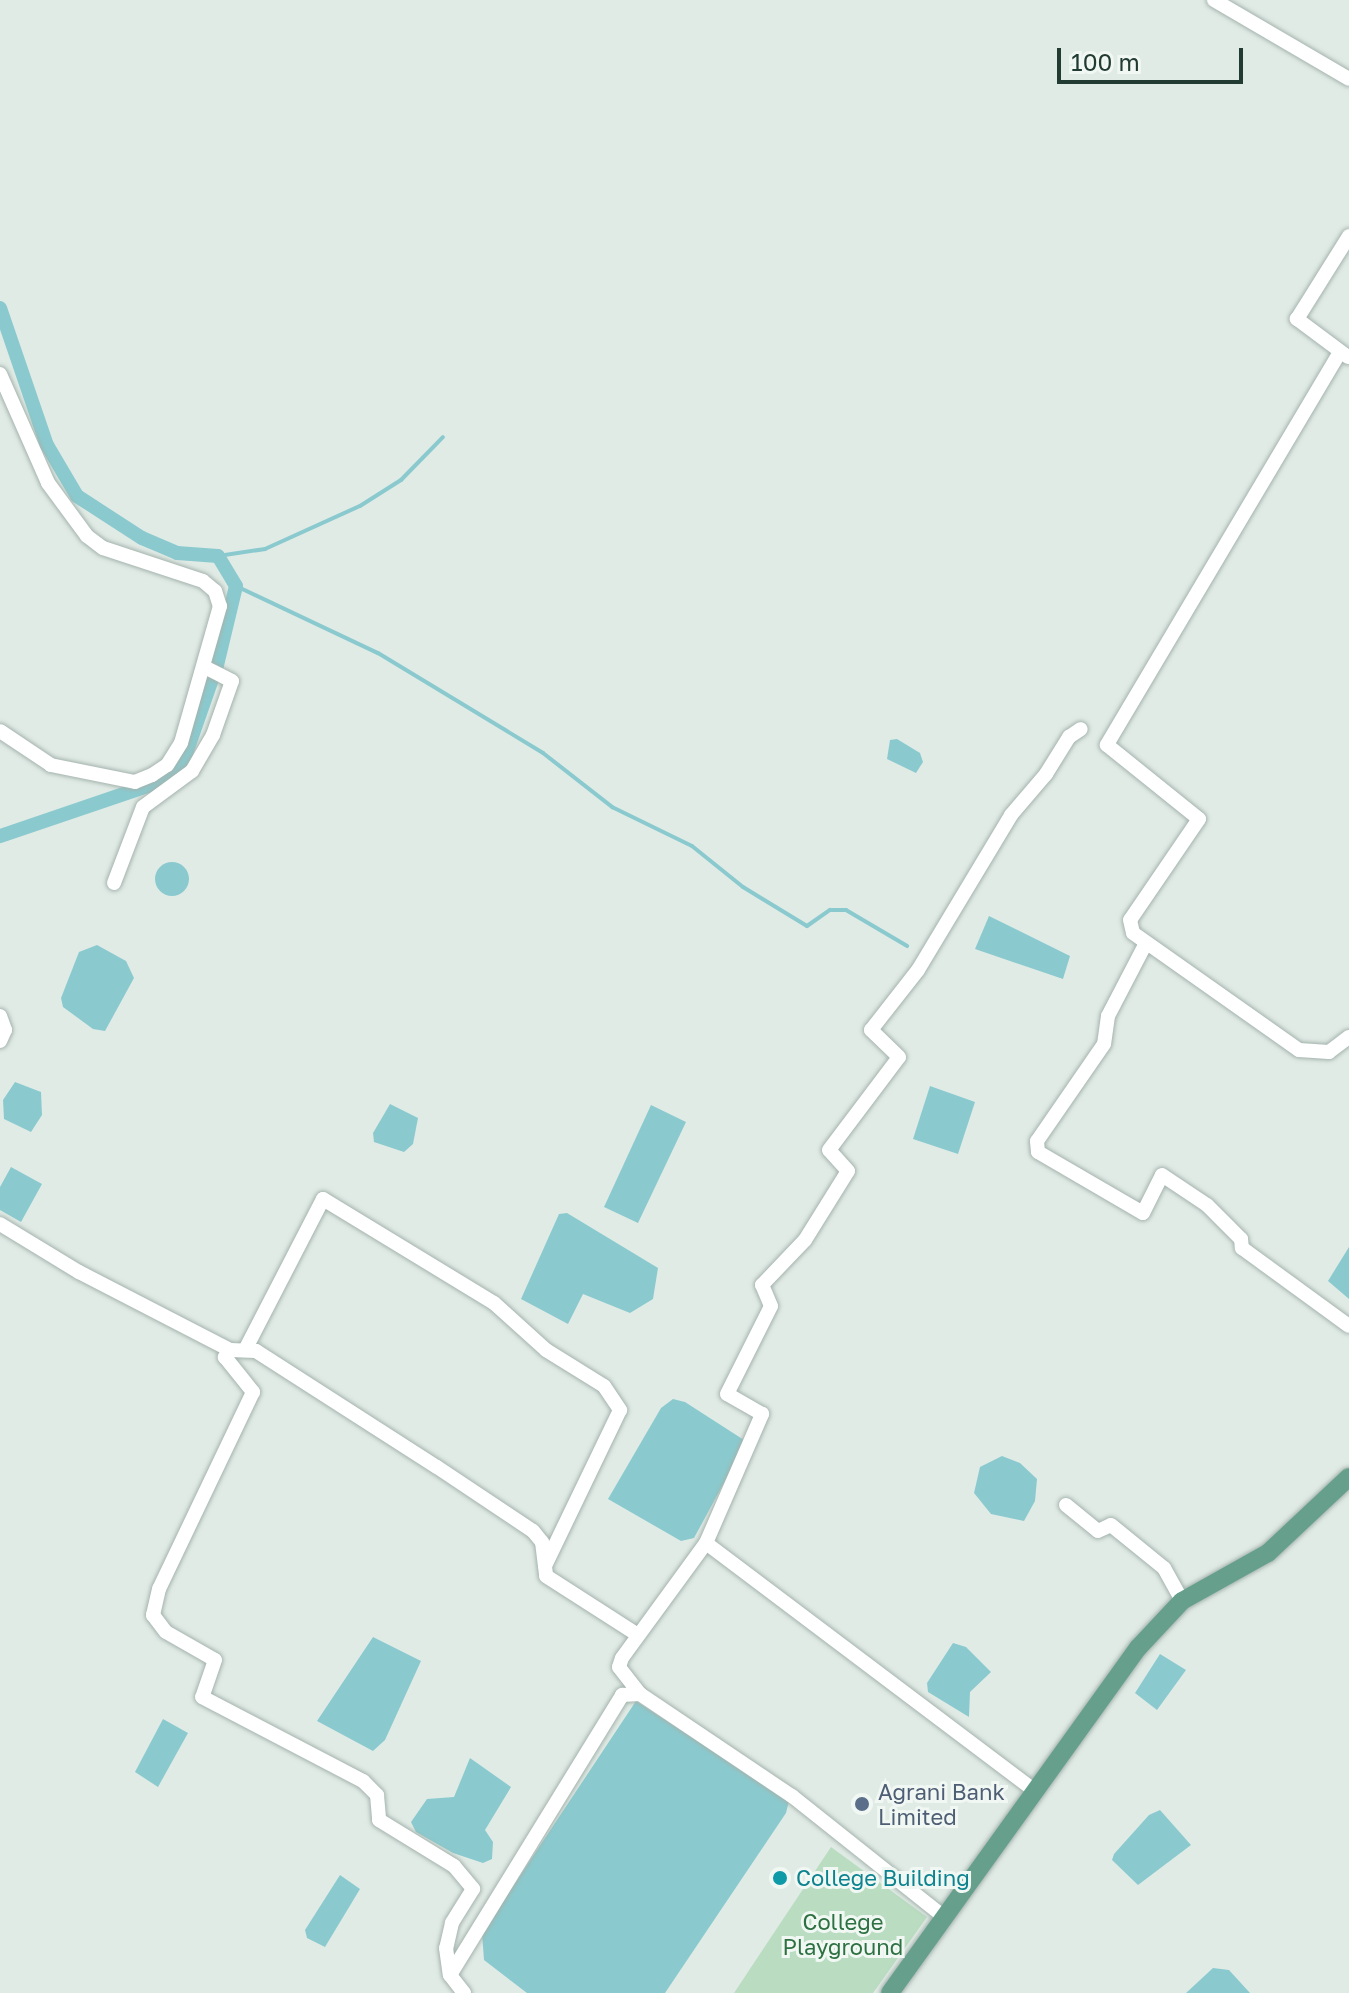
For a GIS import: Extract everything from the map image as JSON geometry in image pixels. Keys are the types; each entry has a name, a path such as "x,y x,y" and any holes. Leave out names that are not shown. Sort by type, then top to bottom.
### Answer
{"main road":[{"path":"890,1993 1138,1648 1182,1601 1268,1553 1349,1477"}],"street":[{"path":"1214,0 1349,79"},
{"path":"1349,236 1297,319 1345,354 1107,745 1199,819 1130,920 1133,933 1299,1050 1329,1052 1349,1037"},
{"path":"0,374 48,483 87,536 103,548 186,573 215,591 220,606 181,743 167,765 135,782 51,765 0,731"},
{"path":"114,883 143,807 192,771 213,735 232,681 229,676 205,667"},
{"path":"944,1917 792,1796 640,1694 619,1667 638,1635 706,1543 762,1414 727,1394 771,1306 762,1285 805,1240 848,1171 829,1150 899,1057 871,1030 918,970 1011,815 1046,774 1069,737 1081,729"},
{"path":"1146,943 1108,1016 1104,1044 1037,1141 1038,1152 1143,1213 1162,1175 1207,1205 1241,1239 1242,1248 1349,1326"},
{"path":"0,1016 5,1030 0,1041"},
{"path":"464,1993 450,1975 446,1948 452,1923 473,1889 454,1866 379,1820 377,1795 363,1781 202,1697 215,1660 166,1632 153,1615 159,1589 253,1392 225,1357 237,1350 323,1199 494,1303 546,1350 604,1386 620,1410 545,1567"},
{"path":"0,1224 79,1272 237,1350 256,1351 533,1531 542,1542 546,1576 638,1635"},
{"path":"1066,1505 1098,1531 1111,1525 1164,1568 1182,1601"},
{"path":"706,1543 1034,1790"},
{"path":"450,1975 611,1711 622,1695 640,1694"}],"green space":[{"name":"College Playground","path":"831,1847 927,1917 873,1993 734,1993"}],"water":[{"path":"897,739 920,753 923,762 916,773 887,759 890,740"},
{"path":"172,862 184,867 189,879 184,891 172,896 160,891 155,879 160,867"},
{"path":"989,916 1070,956 1063,979 975,949"},
{"path":"97,945 126,961 134,978 105,1031 93,1029 63,1007 61,998 79,952"},
{"path":"15,1082 41,1092 42,1115 31,1132 4,1119 3,1100"},
{"path":"930,1086 975,1102 958,1154 913,1139"},
{"path":"390,1104 418,1118 413,1144 404,1152 374,1142 373,1133"},
{"path":"651,1105 686,1122 638,1223 604,1207"},
{"path":"11,1167 42,1184 21,1222 0,1210 0,1187"},
{"path":"567,1213 658,1268 653,1299 630,1313 583,1294 568,1324 521,1299 559,1214"},
{"path":"1349,1247 1349,1299 1328,1281"},
{"path":"673,1399 685,1402 744,1440 744,1446 694,1538 681,1541 608,1499 661,1408"},
{"path":"1002,1456 1020,1463 1037,1479 1035,1501 1024,1521 991,1514 974,1493 980,1467"},
{"path":"373,1637 421,1661 385,1740 373,1751 317,1721"},
{"path":"953,1643 966,1647 991,1672 970,1692 969,1717 928,1692 927,1683"},
{"path":"1160,1654 1186,1670 1157,1710 1135,1693"},
{"path":"636,1701 789,1801 786,1813 665,1993 527,1993 484,1960 482,1933"},
{"path":"163,1719 188,1733 158,1787 135,1772"},
{"path":"470,1758 511,1787 485,1830 493,1842 492,1859 483,1863 453,1853 416,1832 411,1822 427,1799 454,1797"},
{"path":"1160,1810 1191,1845 1138,1885 1112,1860 1149,1815"},
{"path":"340,1875 360,1889 325,1947 307,1938 305,1930"},
{"path":"1213,1968 1229,1970 1250,1993 1186,1993"}],"waterway":[{"path":"0,308 47,445 77,496 142,538 177,553 218,556 236,586 217,665 183,762 159,782 0,836"},
{"path":"218,556 265,549 360,506 401,480 443,437"},
{"path":"236,586 378,653 543,753 612,807 692,846 743,887 807,926 830,910 846,910 907,946"}],"place":[{"name":"Agrani Bank Limited","path":"862,1804"},
{"name":"College Building","path":"780,1878"}]}
